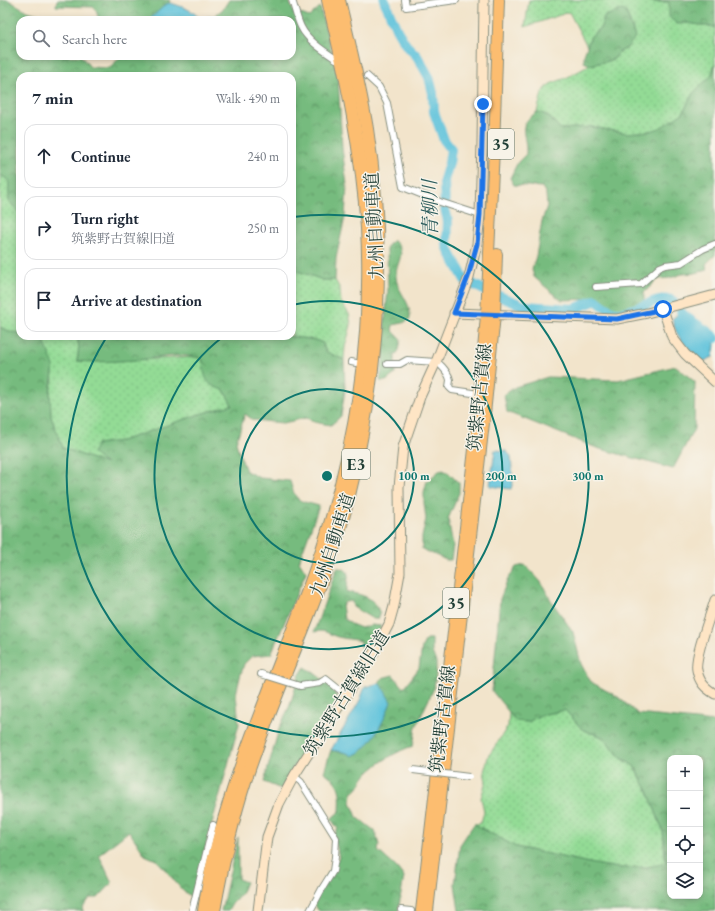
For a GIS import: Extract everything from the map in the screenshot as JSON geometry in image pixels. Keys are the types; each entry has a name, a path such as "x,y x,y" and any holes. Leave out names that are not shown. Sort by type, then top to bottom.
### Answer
{"highway":[{"name":"九州自動車道","path":"204,911 222,823 238,770 307,593 335,510 351,444 360,391 367,319 367,229 355,124 344,65 328,0"},
{"name":"九州自動車道","path":"214,911 220,874 246,779 265,726 314,603 340,529 356,466 370,394 377,324 377,230 367,130 339,0"}],"main road":[{"name":"筑紫野古賀線","path":"492,292 499,0"},
{"name":"筑紫野古賀線","path":"428,911 478,485 491,315 506,0"},
{"name":"筑紫野古賀線","path":"421,911 479,394 491,315"}],"street":[{"path":"292,0 302,28 324,51 336,59"},
{"path":"404,0 406,7 456,0"},
{"name":"筑紫野古賀線旧道","path":"258,911 267,837 279,804 294,776 376,649 388,624 394,606 400,573 399,487 403,447 420,397 436,362 467,281 477,244 480,215 484,0"},
{"path":"367,76 379,87 387,103 403,187 440,202 480,215"},
{"path":"596,287 641,284 660,267 681,263 703,249 715,244"},
{"path":"454,313 617,319 663,309 715,295"},
{"path":"663,309 672,337 685,354 715,382"},
{"path":"387,364 400,364 407,360 436,362 440,364 449,377 449,387 452,390 479,394"},
{"path":"715,600 698,655 696,669 705,688 715,694"},
{"path":"261,674 300,686 320,684 326,679 346,695"},
{"path":"413,770 470,777"},
{"path":"294,776 302,782 336,838 333,871 310,911"},
{"path":"192,911 213,825"},
{"path":"401,910 412,911"}],"green space":[{"path":"0,0 8,0 27,11 43,16 16,16 16,60 84,60 90,67 110,68 117,60 296,60 296,16 214,16 223,9 229,0 289,0 293,11 309,17 320,7 338,76 342,148 347,185 345,217 336,258 335,280 323,280 296,270 296,72 16,72 16,209 9,201 9,181 0,174"},
{"path":"57,0 170,0 168,5 185,16 98,16 94,7 56,6"},
{"path":"529,0 649,0 653,2 669,2 680,24 687,23 715,27 715,64 711,76 693,93 683,113 660,129 627,133 592,127 560,129 553,120 537,112 542,93 550,84 566,78 590,65 615,58 619,52 627,48 633,30 626,12 605,16 600,29 591,36 587,46 569,12 525,27"},
{"path":"649,0 715,0 715,27 687,23 677,24 669,17 669,2 653,2"},
{"path":"622,10 626,12 635,37 627,48 619,52 615,58 608,61 590,65 584,62 584,55 591,36 600,29 605,16"},
{"path":"715,64 715,255 706,264 707,270 658,279 644,293 644,300 636,308 616,311 605,303 591,299 561,300 534,277 532,269 536,256 542,221 547,206 546,194 542,187 514,185 510,178 518,162 526,154 524,126 526,122 537,112 547,116 560,129 592,127 627,133 650,131 660,128 683,113 693,93 711,76"},
{"path":"0,174 9,181 9,201 16,208 16,333 0,327"},
{"path":"393,240 398,245 401,253 396,277 400,290 410,311 410,319 403,323 393,325 392,330 401,339 399,350 395,356 395,374 386,381 380,381 384,353 384,328 388,291 387,247"},
{"path":"296,270 323,280 335,280 340,289 341,302 349,314 351,325 345,347 344,360 325,351 323,343 315,340 296,337"},
{"path":"0,327 16,333 16,340 44,340 54,366 50,392 51,417 63,448 106,464 92,453 97,444 121,441 200,414 232,405 224,390 213,386 207,380 204,372 203,360 197,357 171,356 136,360 92,362 77,361 79,347 78,340 296,340 296,337 315,340 323,343 325,351 344,360 345,390 341,416 331,425 319,423 306,418 283,423 253,420 245,414 236,442 246,471 260,478 290,481 294,493 299,500 319,506 299,561 306,572 271,654 252,656 244,664 236,694 239,724 192,897 183,891 158,861 145,855 129,831 99,855 112,883 98,898 90,898 82,909 84,911 0,911"},
{"path":"43,340 78,340 79,347 77,361 91,362 198,357 213,372 232,405 200,414 121,441 97,444 108,465 63,448 51,417 50,392 53,379"},
{"path":"676,366 695,382 694,429 673,469 597,448 507,412 504,395 515,387 548,377 618,380"},
{"path":"443,470 449,473 459,483 459,493 448,519 453,545 451,560 446,560 422,549 422,537 426,519 424,492 427,481 439,471"},
{"path":"525,565 541,582 552,602 573,632 581,664 591,682 618,697 638,714 715,722 715,911 459,911 455,884 460,845 474,824 516,847 594,864 619,868 648,867 666,863 663,831 648,791 634,766 621,758 603,737 583,730 565,710 541,715 528,722 516,721 492,691 500,599 508,579 516,567"},
{"path":"337,568 346,570 348,576 347,592 368,598 378,608 380,614 378,619 373,619 353,607 352,601 345,602 342,605 344,619 351,624 361,628 371,625 381,626 369,652 364,652 361,641 338,637 324,631 314,632"},
{"path":"426,639 432,639 432,652 436,662 436,673 434,688 416,727 413,746 388,757 371,770 365,776 357,789 352,793 351,802 357,817 375,831 379,845 378,851 397,868 404,877 398,911 320,911 314,903 329,872 339,858 333,836 338,829 331,819 340,811 340,793 334,780 324,772 331,750 348,752 383,688 379,683 382,678 393,675 404,688 419,668 422,647"},
{"path":"305,667 320,677 334,691 338,701 293,768 281,789 264,782 279,729 290,705 299,676"},
{"path":"565,710 583,730 603,737 621,758 634,766 648,791 663,831 666,864 648,867 619,868 594,864 516,847 474,824 481,823 484,811 481,798 486,781 484,772 488,757 508,726 509,713 516,721 527,722 541,715"},
{"path":"238,837 238,879 246,882 241,894 228,911 221,911"}],"water":[{"path":"171,3 190,10 197,16 153,16 166,4"},
{"path":"678,314 711,339 715,344 713,357 702,362 688,348 680,338 674,326 672,319"},
{"path":"495,450 506,451 511,456 513,482 511,489 490,486"},
{"path":"379,683 391,702 383,721 372,739 363,750 352,756 345,752 331,750 360,700 365,687"}],"waterway":[{"name":"青柳川","path":"384,0 397,30 406,45 417,56 429,77 433,93 434,112 444,140 451,149 444,180 445,209 448,221 447,245 465,280 484,290 524,306 574,309 596,300 610,310 622,312 661,300 667,299 673,301"},
{"name":"青柳川","path":"681,312 715,338"}],"route":[{"path":"483,104 480,215 477,244 475,256 468,277 454,313 617,319 663,309"}]}
